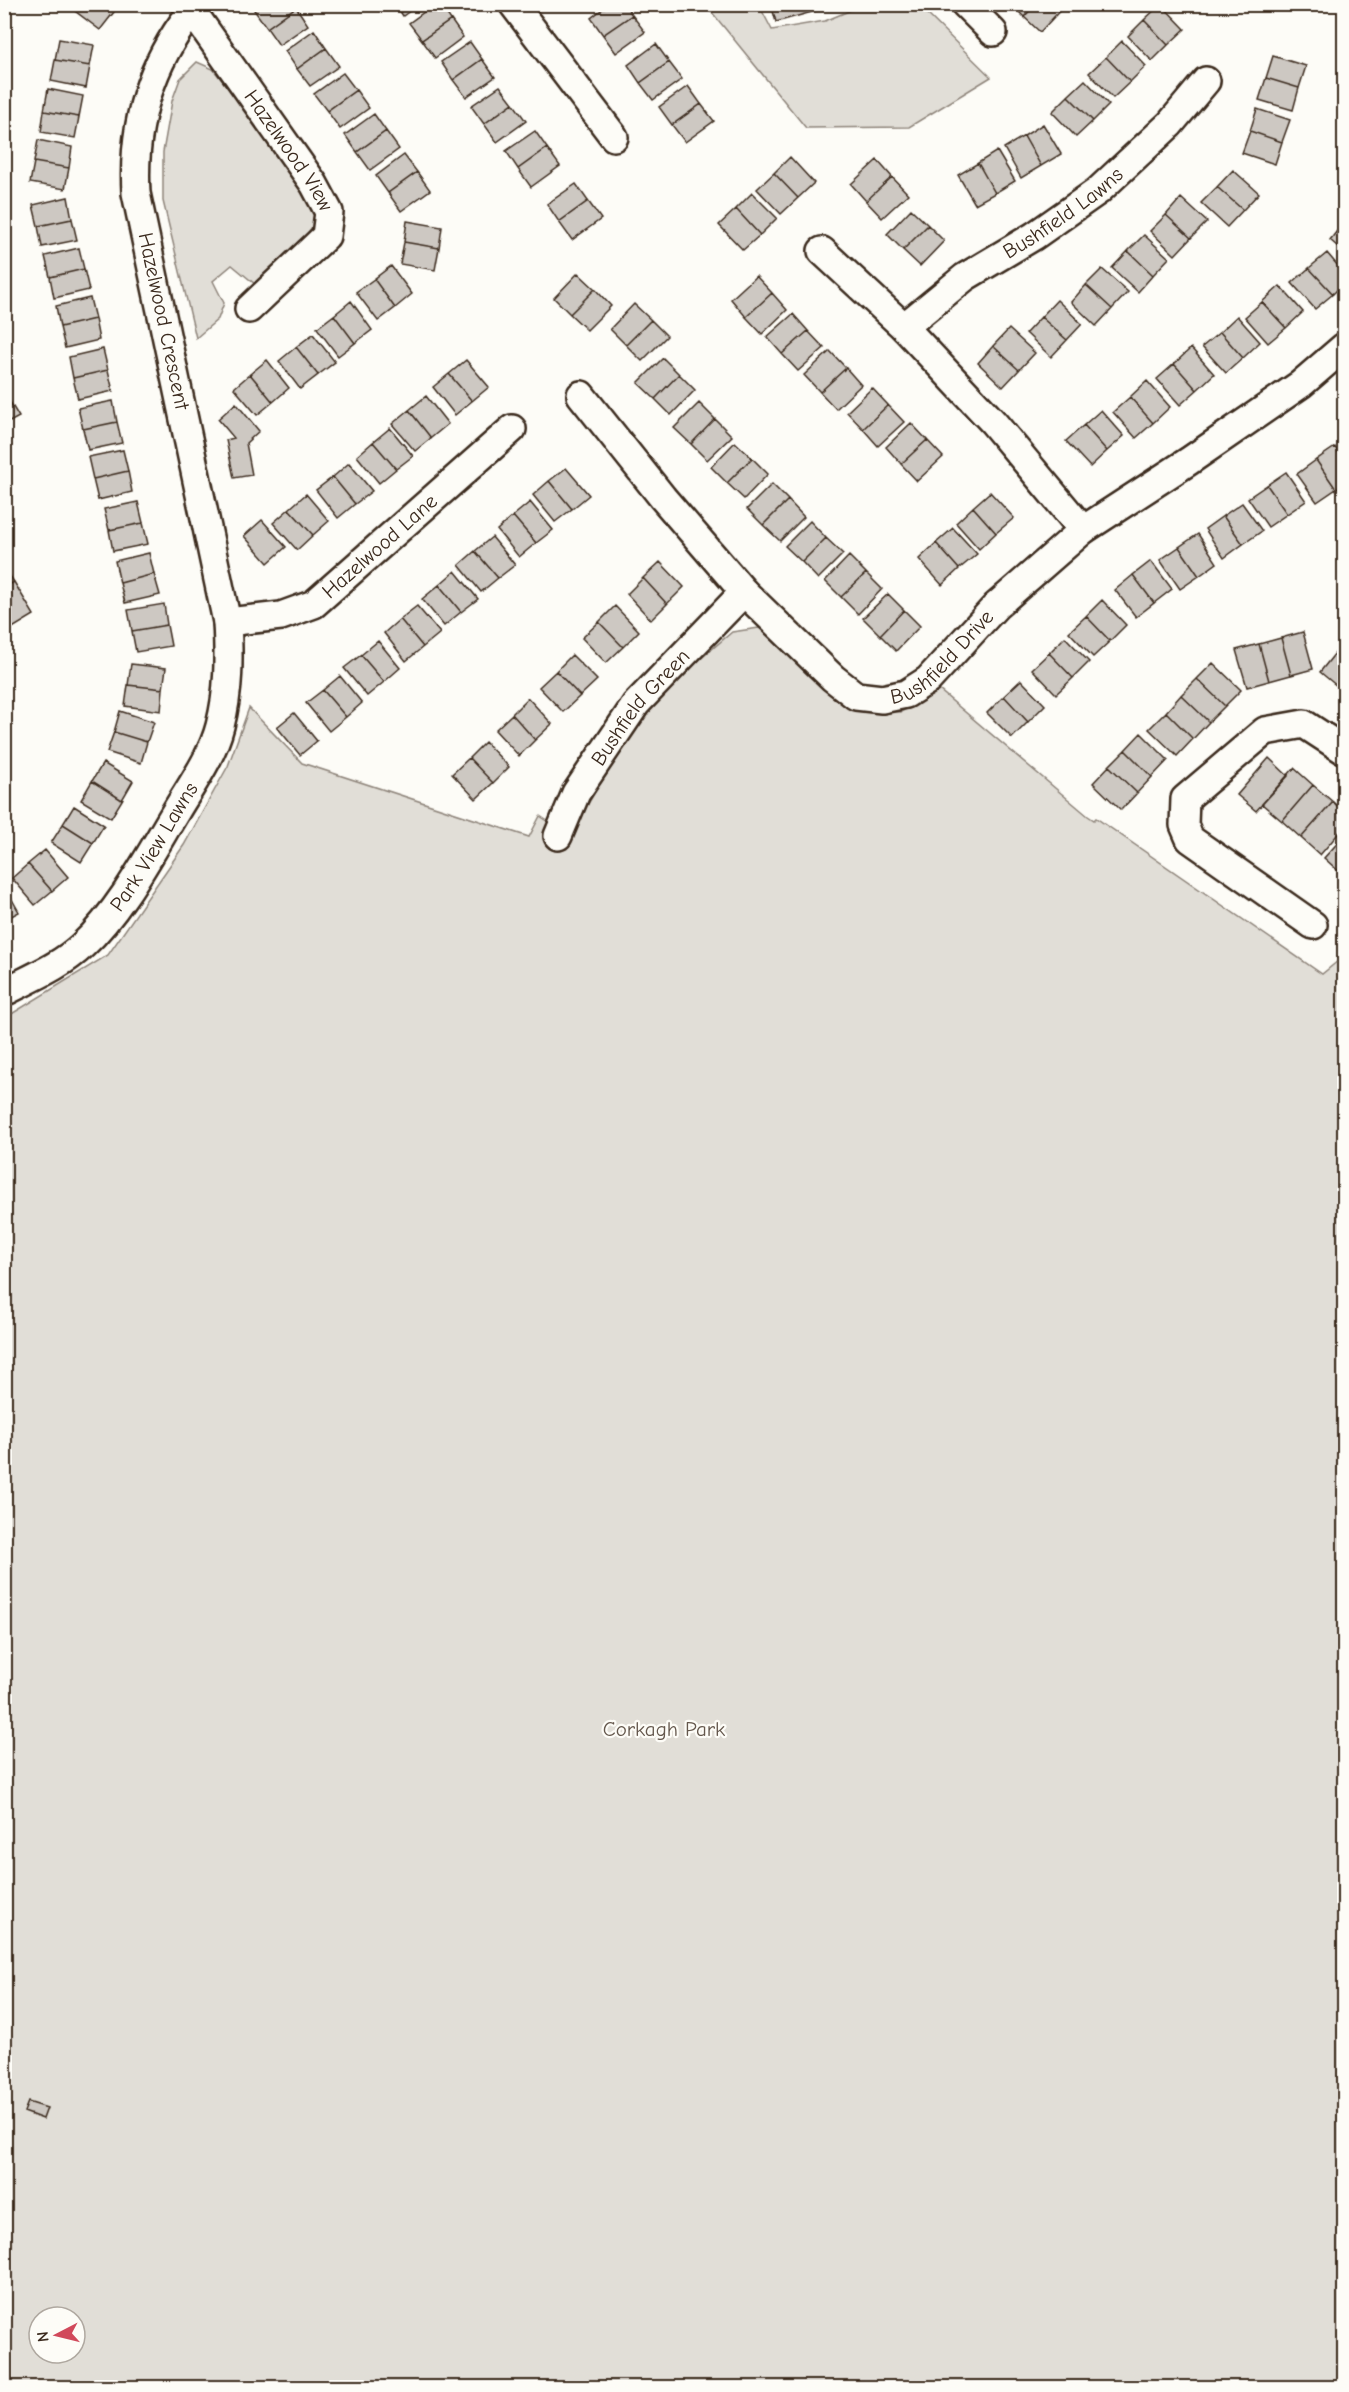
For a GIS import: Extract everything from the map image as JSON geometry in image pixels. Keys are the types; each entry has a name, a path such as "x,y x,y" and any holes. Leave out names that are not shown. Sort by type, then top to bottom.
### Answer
{"street":[{"path":"513,4 614,137"},
{"path":"965,4 993,32"},
{"name":"Hazelwood View","path":"195,8 314,184 329,212 326,236 249,309"},
{"name":"Hazelwood Crescent","path":"195,8 171,38 149,84 137,130 134,159 136,193 227,622 228,650"},
{"name":"Bushfield Lawns","path":"904,327 964,277 1034,236 1098,191 1170,124 1206,81"},
{"path":"822,251 904,327 993,422 1083,530"},
{"name":"Bushfield Drive","path":"581,395 663,498 744,592 833,678 856,696 882,699 906,694 928,681 996,606 1083,530 1301,384 1344,347"},
{"name":"Hazelwood Lane","path":"227,622 281,616 314,604 512,429"},
{"name":"Bushfield Green","path":"558,836 576,794 636,704 744,592"},
{"name":"Park View Lawns","path":"4,992 54,966 82,946 126,888 209,756 220,727 226,695 229,674 228,650"},
{"path":"1313,925 1190,839 1184,825 1185,799 1265,731 1304,724 1344,750"}],"green space":[{"path":"706,5 759,5 772,30 825,21 863,5 918,5 991,77 909,127 806,128"},
{"path":"197,62 213,69 314,196 323,213 295,249 255,284 232,265 213,281 224,303 218,319 196,338 163,201 163,152 172,101 180,79"},
{"name":"Corkagh Park","path":"759,628 771,633 872,711 901,712 939,690 1088,816 1094,820 1096,818 1322,974 1344,956 1344,2387 5,2387 5,1018 108,955 184,845 228,766 249,708 302,763 529,837 540,816 570,836 642,709 732,632"}],"building":[{"path":"74,4 105,4 114,12 100,30 71,8"},
{"path":"262,4 294,4 296,7 267,28 254,10"},
{"path":"395,4 419,4 403,16"},
{"path":"435,4 440,4 451,20 422,40 409,23"},
{"path":"609,4 625,4 632,15 603,35 591,18"},
{"path":"771,4 822,4 823,9 776,22"},
{"path":"1011,4 1036,4 1024,17"},
{"path":"1036,4 1066,4 1040,32 1024,17"},
{"path":"1161,4 1185,29 1168,45 1144,20"},
{"path":"296,7 308,25 279,45 267,28"},
{"path":"632,15 645,32 616,53 603,35"},
{"path":"451,20 463,37 435,58 422,40"},
{"path":"1144,20 1168,45 1152,61 1128,36"},
{"path":"314,30 326,48 297,69 285,51"},
{"path":"59,39 94,45 90,66 55,60"},
{"path":"1122,41 1146,66 1130,82 1106,57"},
{"path":"470,42 482,59 453,80 441,62"},
{"path":"656,44 669,62 640,83 628,65"},
{"path":"326,48 339,66 310,86 297,69"},
{"path":"1273,56 1306,66 1299,88 1266,78"},
{"path":"1106,57 1130,82 1113,98 1089,73"},
{"path":"482,59 495,77 466,97 453,80"},
{"path":"55,60 90,66 86,88 51,81"},
{"path":"669,62 682,79 653,100 640,83"},
{"path":"343,73 356,90 327,111 314,94"},
{"path":"1266,78 1299,88 1293,110 1259,100"},
{"path":"1085,80 1109,105 1093,121 1068,96"},
{"path":"500,86 513,103 484,124 471,106"},
{"path":"688,86 701,104 672,125 659,107"},
{"path":"48,89 83,96 79,117 44,111"},
{"path":"356,90 369,108 340,129 327,111"},
{"path":"1068,96 1093,121 1076,137 1052,112"},
{"path":"513,103 526,121 497,142 484,124"},
{"path":"701,104 714,121 685,142 672,125"},
{"path":"1257,109 1290,120 1282,142 1250,131"},
{"path":"44,111 79,117 75,138 41,132"},
{"path":"374,114 386,131 357,152 345,135"},
{"path":"1043,124 1061,154 1041,166 1024,136"},
{"path":"386,131 399,149 370,170 357,152"},
{"path":"535,131 547,148 518,169 506,151"},
{"path":"1250,131 1282,142 1275,164 1242,153"},
{"path":"1024,136 1041,166 1021,178 1004,148"},
{"path":"38,140 72,147 69,168 34,162"},
{"path":"547,148 560,166 531,187 518,169"},
{"path":"997,151 1015,181 995,193 978,163"},
{"path":"404,155 417,172 388,193 376,176"},
{"path":"790,157 814,183 798,198 774,173"},
{"path":"877,160 892,177 866,201 851,184"},
{"path":"34,162 69,168 65,189 30,183"},
{"path":"978,163 995,193 975,204 958,175"},
{"path":"1233,170 1259,193 1243,210 1217,187"},
{"path":"417,172 430,190 401,211 388,193"},
{"path":"774,173 798,198 781,214 757,189"},
{"path":"892,177 908,194 882,218 866,201"},
{"path":"576,184 588,201 559,222 547,204"},
{"path":"1217,187 1243,210 1227,227 1201,203"},
{"path":"752,193 777,218 760,235 736,209"},
{"path":"68,197 72,219 38,226 33,205"},
{"path":"1181,198 1207,222 1191,238 1166,215"},
{"path":"588,201 601,219 572,240 559,222"},
{"path":"736,209 760,235 743,250 719,225"},
{"path":"911,209 928,225 903,250 887,234"},
{"path":"1166,215 1191,238 1175,255 1150,231"},
{"path":"72,219 77,240 42,247 38,226"},
{"path":"407,221 442,227 439,248 404,242"},
{"path":"1344,222 1344,252 1330,240"},
{"path":"928,225 944,241 920,266 903,250"},
{"path":"1144,235 1169,258 1153,275 1128,251"},
{"path":"404,242 439,248 435,270 400,264"},
{"path":"79,248 84,269 50,277 45,256"},
{"path":"1128,251 1153,275 1138,292 1112,268"},
{"path":"1327,253 1344,273 1344,283 1333,294 1309,268"},
{"path":"391,266 412,294 395,308 374,279"},
{"path":"1309,268 1333,294 1315,309 1292,283"},
{"path":"84,269 89,290 54,298 50,277"},
{"path":"1102,269 1128,292 1112,309 1086,285"},
{"path":"578,273 595,289 570,314 554,298"},
{"path":"756,276 772,293 746,317 731,299"},
{"path":"374,279 395,308 378,321 356,292"},
{"path":"1086,285 1112,309 1096,326 1071,302"},
{"path":"1280,286 1303,312 1286,328 1262,302"},
{"path":"595,289 611,306 587,330 570,314"},
{"path":"772,293 787,310 762,334 746,317"},
{"path":"90,298 95,319 60,327 56,306"},
{"path":"1057,300 1082,324 1067,340 1041,317"},
{"path":"351,301 372,330 355,343 334,315"},
{"path":"1262,302 1286,328 1268,343 1245,317"},
{"path":"634,304 651,320 626,345 610,329"},
{"path":"793,314 808,331 782,354 767,337"},
{"path":"334,315 355,343 338,356 317,328"},
{"path":"1237,316 1260,342 1243,358 1220,332"},
{"path":"1041,317 1067,340 1051,357 1026,333"},
{"path":"95,319 99,340 65,348 60,327"},
{"path":"651,320 667,336 642,361 626,345"},
{"path":"1009,329 1035,353 1019,370 993,346"},
{"path":"808,331 824,348 798,371 782,354"},
{"path":"1220,332 1243,358 1226,373 1202,347"},
{"path":"313,334 335,362 318,375 296,347"},
{"path":"993,346 1019,370 1003,387 978,363"},
{"path":"296,347 318,375 300,389 279,361"},
{"path":"1191,348 1214,374 1197,390 1174,364"},
{"path":"103,349 108,370 73,378 69,357"},
{"path":"830,351 846,368 820,392 804,375"},
{"path":"663,358 679,374 655,399 638,383"},
{"path":"267,360 289,388 273,402 250,374"},
{"path":"466,360 489,387 472,401 449,374"},
{"path":"1174,364 1197,390 1180,405 1157,379"},
{"path":"846,368 861,385 836,409 820,392"},
{"path":"108,370 113,391 78,399 73,378"},
{"path":"250,374 273,402 257,415 234,388"},
{"path":"449,374 472,401 455,415 433,387"},
{"path":"679,374 695,390 671,415 655,399"},
{"path":"1147,381 1170,407 1153,423 1130,397"},
{"path":"872,388 888,405 863,429 847,412"},
{"path":"4,392 19,417 4,425"},
{"path":"426,396 448,424 431,438 409,410"},
{"path":"1130,397 1153,423 1136,438 1113,412"},
{"path":"113,401 117,422 83,429 78,408"},
{"path":"236,403 259,431 246,443 252,475 234,478 226,440 234,438 218,419"},
{"path":"699,403 715,419 691,444 674,428"},
{"path":"888,405 904,422 878,446 863,429"},
{"path":"409,410 431,438 415,451 392,424"},
{"path":"1101,410 1124,436 1107,451 1084,425"},
{"path":"715,419 732,436 707,460 691,444"},
{"path":"117,422 122,443 88,450 83,429"},
{"path":"911,423 927,440 901,464 886,447"},
{"path":"1084,425 1107,451 1090,467 1066,441"},
{"path":"390,428 413,456 396,469 373,442"},
{"path":"927,440 943,457 917,481 901,464"},
{"path":"373,442 396,469 379,483 357,456"},
{"path":"735,442 752,458 727,483 711,467"},
{"path":"1335,447 1344,461 1344,483 1336,489 1316,460"},
{"path":"123,450 128,471 93,479 88,457"},
{"path":"752,458 768,474 744,499 727,483"},
{"path":"1316,460 1336,489 1317,502 1297,474"},
{"path":"349,463 372,491 355,504 333,477"},
{"path":"566,468 589,495 572,509 549,481"},
{"path":"128,471 132,492 98,500 93,479"},
{"path":"1286,472 1306,501 1287,514 1267,485"},
{"path":"333,477 355,504 338,518 316,490"},
{"path":"549,481 572,509 555,522 533,495"},
{"path":"772,484 788,500 763,525 747,509"},
{"path":"1267,485 1287,514 1268,527 1248,498"},
{"path":"990,492 1014,518 996,533 973,507"},
{"path":"306,494 329,521 313,535 289,509"},
{"path":"788,500 804,517 780,541 763,525"},
{"path":"138,502 143,523 109,530 104,509"},
{"path":"530,502 553,530 536,543 513,516"},
{"path":"1242,503 1262,531 1243,544 1223,516"},
{"path":"973,507 996,533 979,549 956,523"},
{"path":"289,509 313,535 297,550 273,523"},
{"path":"513,516 536,543 519,557 497,530"},
{"path":"1223,516 1243,544 1224,558 1205,529"},
{"path":"262,520 286,547 268,563 244,536"},
{"path":"810,521 826,538 802,562 785,546"},
{"path":"143,523 148,544 113,551 109,530"},
{"path":"953,528 977,554 959,569 936,543"},
{"path":"1198,534 1217,563 1199,576 1179,547"},
{"path":"492,537 515,565 498,578 475,551"},
{"path":"826,538 843,554 818,579 802,562"},
{"path":"936,543 959,569 942,585 919,559"},
{"path":"1179,547 1199,576 1180,589 1160,560"},
{"path":"475,551 498,578 481,592 459,565"},
{"path":"149,553 154,574 120,583 115,561"},
{"path":"849,556 866,573 841,597 825,581"},
{"path":"1151,561 1172,589 1154,603 1133,575"},
{"path":"660,562 684,587 667,604 643,578"},
{"path":"4,567 14,582 4,588"},
{"path":"455,571 478,599 461,612 439,585"},
{"path":"866,573 882,589 858,614 841,597"},
{"path":"154,574 160,595 125,603 120,583"},
{"path":"1133,575 1154,603 1136,617 1115,590"},
{"path":"643,578 667,604 651,620 627,594"},
{"path":"14,582 34,615 6,632 4,588"},
{"path":"439,585 461,612 444,626 422,599"},
{"path":"888,594 904,610 880,635 863,618"},
{"path":"1102,600 1126,625 1110,641 1086,616"},
{"path":"164,604 167,625 132,631 128,610"},
{"path":"417,606 440,633 423,647 400,619"},
{"path":"615,606 639,631 623,647 599,622"},
{"path":"904,610 920,626 896,651 880,635"},
{"path":"1086,616 1110,641 1093,657 1069,632"},
{"path":"400,619 423,647 406,661 384,633"},
{"path":"599,622 623,647 606,663 582,638"},
{"path":"167,625 171,646 136,652 132,631"},
{"path":"1303,632 1313,669 1291,675 1281,638"},
{"path":"1065,637 1089,662 1073,678 1049,653"},
{"path":"1281,638 1291,675 1269,681 1259,644"},
{"path":"378,641 400,668 384,682 361,655"},
{"path":"1344,642 1344,678 1338,687 1320,672"},
{"path":"1259,644 1269,681 1247,687 1236,650"},
{"path":"1049,653 1073,678 1056,694 1032,669"},
{"path":"361,655 384,682 367,696 344,668"},
{"path":"572,655 597,680 580,696 556,671"},
{"path":"1213,663 1241,690 1225,706 1197,679"},
{"path":"131,664 166,668 163,689 128,685"},
{"path":"556,671 580,696 563,712 539,687"},
{"path":"340,676 362,703 346,717 323,690"},
{"path":"1197,679 1225,706 1209,722 1181,695"},
{"path":"1021,680 1045,705 1028,722 1004,696"},
{"path":"128,685 163,689 161,711 125,706"},
{"path":"323,690 346,717 329,731 306,703"},
{"path":"1181,695 1209,722 1193,739 1166,712"},
{"path":"1004,696 1028,722 1012,738 987,713"},
{"path":"528,698 552,724 535,740 512,714"},
{"path":"120,711 154,722 147,742 114,732"},
{"path":"1166,712 1193,739 1177,756 1149,729"},
{"path":"294,713 317,741 300,755 277,727"},
{"path":"512,714 535,740 519,756 495,730"},
{"path":"114,732 147,742 141,763 107,752"},
{"path":"1141,733 1168,760 1152,777 1125,750"},
{"path":"485,742 509,767 493,783 469,758"},
{"path":"1125,750 1152,777 1137,793 1109,766"},
{"path":"469,758 493,783 476,799 452,774"},
{"path":"1269,758 1288,776 1256,811 1237,795"},
{"path":"103,763 133,781 122,800 92,781"},
{"path":"1109,766 1137,793 1121,810 1093,783"},
{"path":"1294,768 1313,785 1282,821 1262,804"},
{"path":"92,781 122,800 111,818 81,800"},
{"path":"1313,785 1333,802 1301,838 1282,821"},
{"path":"1333,802 1344,812 1344,827 1320,855 1301,838"},
{"path":"74,806 104,825 93,843 63,824"},
{"path":"63,824 93,843 81,862 51,843"},
{"path":"1344,836 1344,873 1343,875 1324,858"},
{"path":"45,850 68,877 52,891 28,864"},
{"path":"28,864 52,891 35,905 12,878"},
{"path":"4,885 19,912 4,920"},
{"path":"28,2102 47,2108 43,2119 24,2112"}]}
